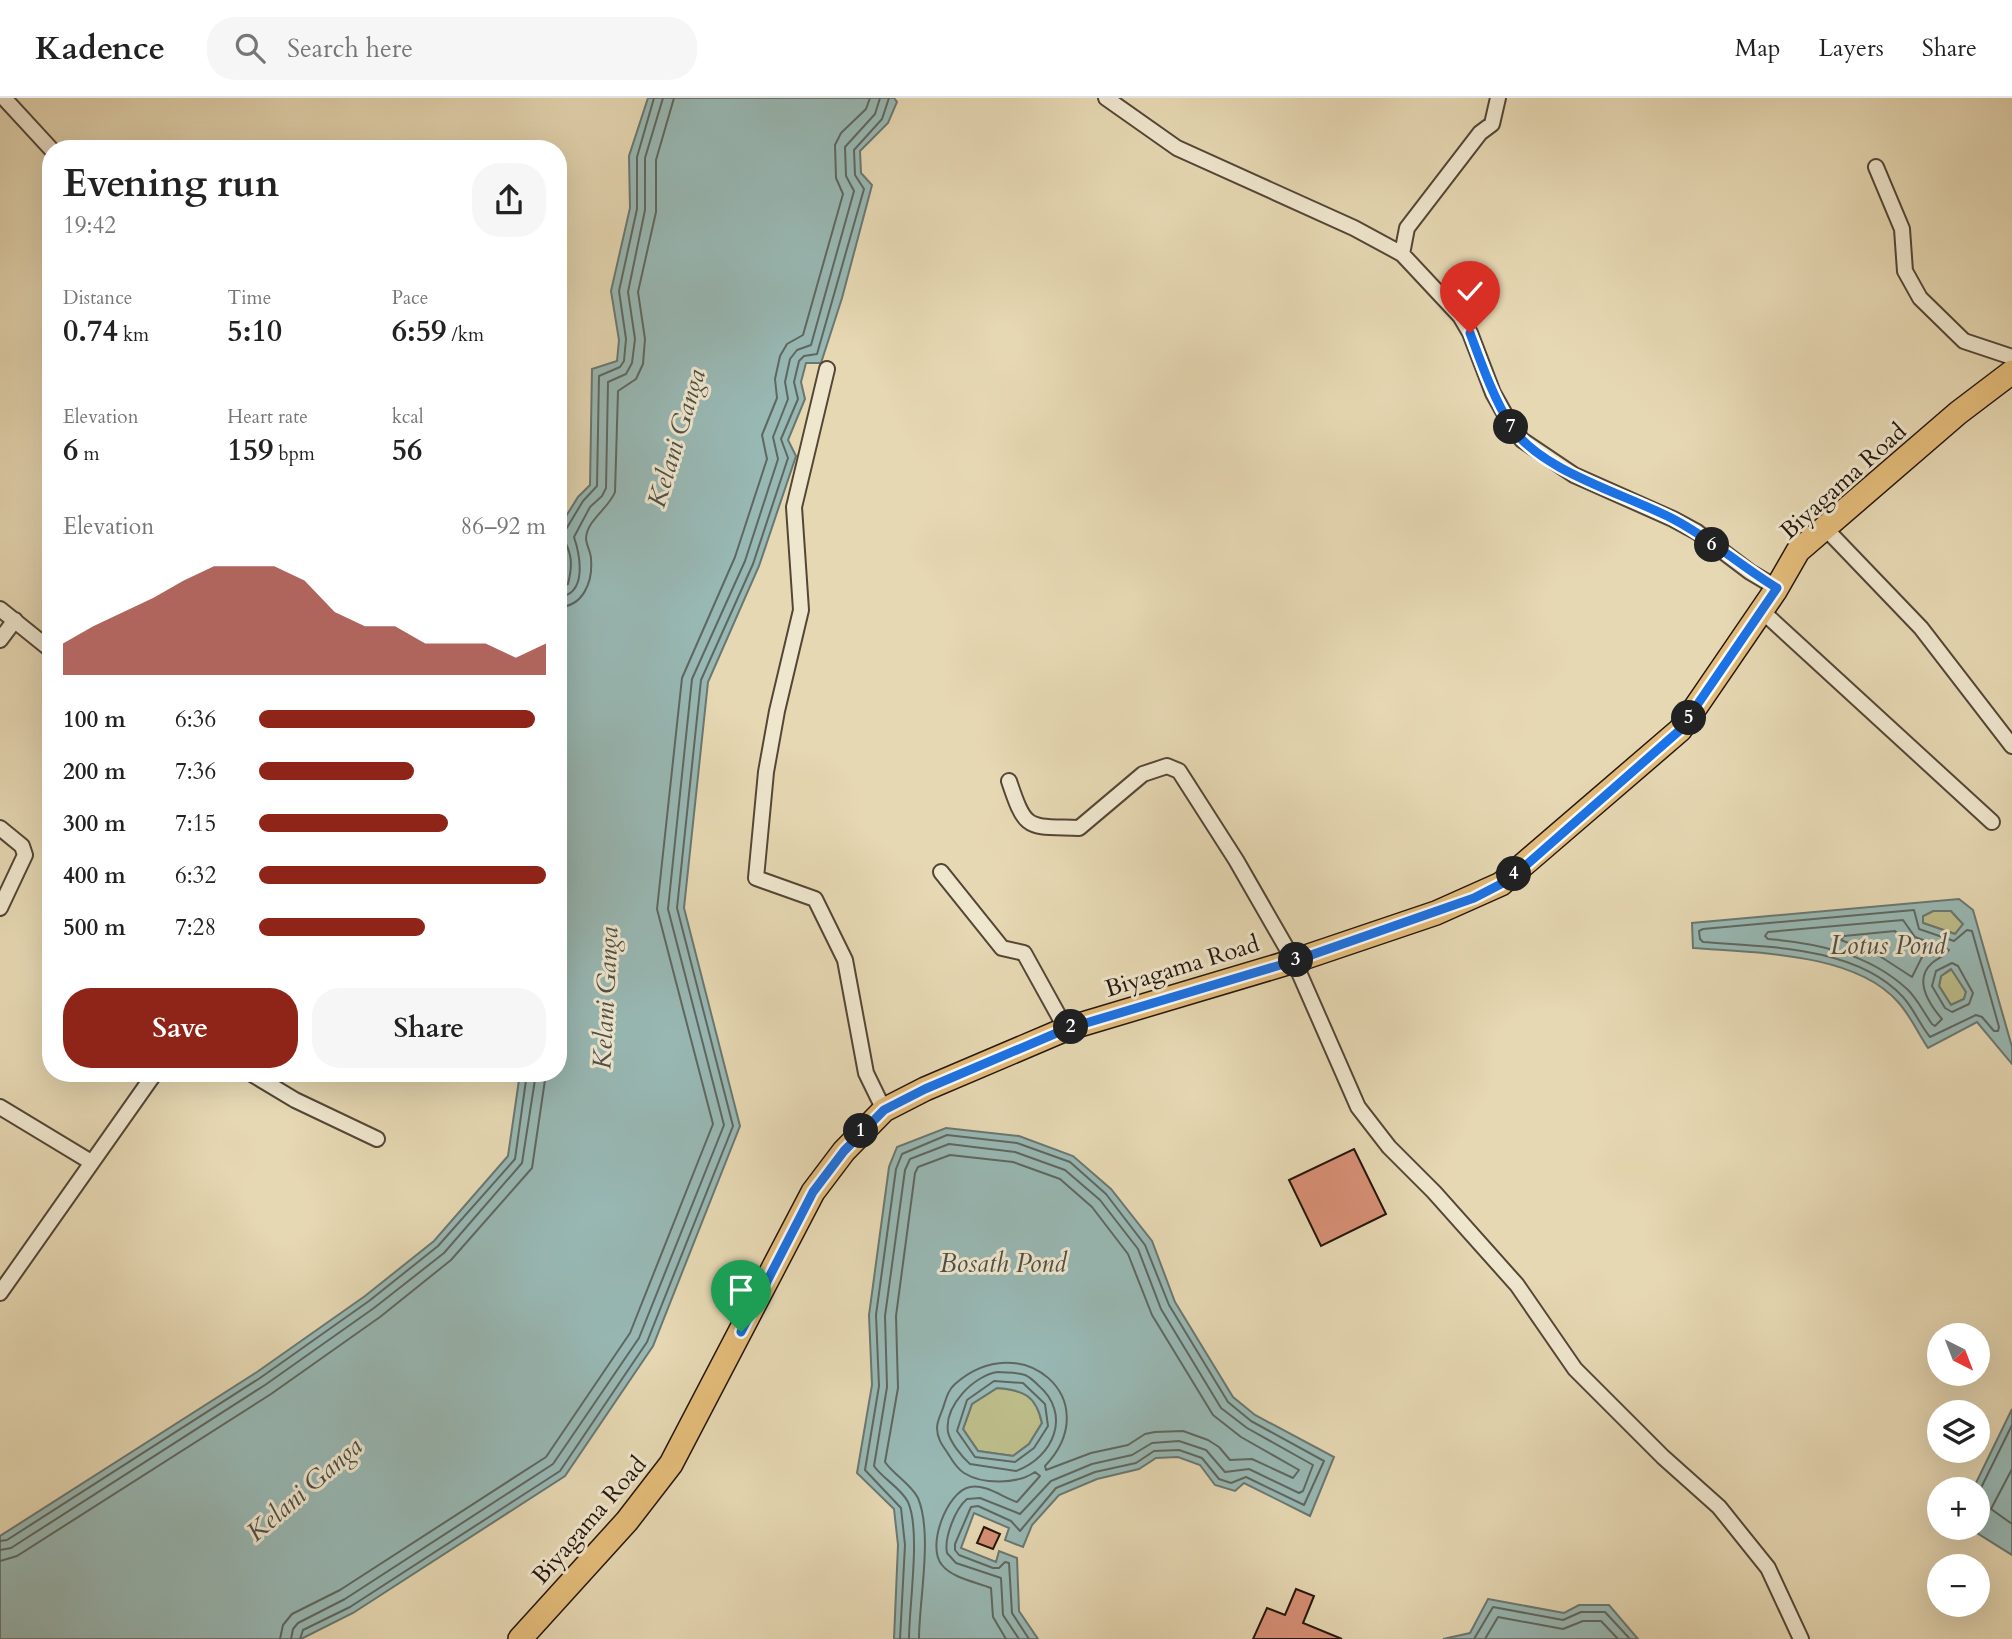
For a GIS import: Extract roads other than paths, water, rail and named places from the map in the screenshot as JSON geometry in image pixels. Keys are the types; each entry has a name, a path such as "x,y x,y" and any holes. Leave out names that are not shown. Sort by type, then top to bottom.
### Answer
{"main road":[{"name":"Biyagama Road","path":"520,1639 627,1521 671,1464 813,1192 844,1151 884,1110 925,1089 1066,1029 1294,961 1474,898 1519,870 1680,730 1762,611 1798,551 1958,413 2012,372"}],"street":[{"path":"4,98 43,140"},
{"path":"1106,98 1177,148 1354,228 1402,254 1460,316 1470,333 1493,393 1522,440 1574,475 1685,525 1777,588"},
{"path":"1402,254 1407,228 1480,134 1492,124 1498,98"},
{"path":"1876,167 1902,229 1905,271 1920,298 1964,341 2012,357"},
{"path":"827,369 794,507 801,610 777,711 766,772 756,878 815,899 845,960 866,1073 884,1110"},
{"path":"1825,528 1921,628 2012,747"},
{"path":"0,609 42,642"},
{"path":"1762,611 1992,822"},
{"path":"0,640 15,620"},
{"path":"1009,780 1021,815 1036,827 1079,828 1143,774 1167,766 1180,771 1236,860 1294,961 1358,1107 1389,1147 1434,1192 1517,1285 1575,1369 1663,1457 1720,1507 1768,1568 1801,1639"},
{"path":"0,828 22,846 24,855 0,908"},
{"path":"941,872 1002,948 1024,953 1066,1029"},
{"path":"0,1293 148,1082"},
{"path":"265,1082 295,1100 377,1139"},
{"path":"0,1107 90,1162"}],"water":[{"name":"Kelani Ganga","path":"648,98 894,98 897,102 888,123 860,151 861,173 872,185 842,298 821,363 806,363 801,382 805,399 788,440 796,456 759,566 708,682 684,908 740,1126 653,1346 565,1476 353,1613 301,1639 0,1639 0,1536 257,1372 365,1296 434,1241 508,1156 519,1082 567,1082 567,515 578,497 590,485 592,369 617,361 619,340 611,291 630,208 629,156"},
{"name":"Lotus Pond","path":"1959,899 1973,910 2012,1047 2012,1064 1977,1022 1928,1048 1898,1002 1879,986 1856,973 1802,958 1693,948 1692,923","holes":["1933,911 1951,911 1963,924 1955,934 1923,923 1923,916","1951,969 1966,992 1964,999 1951,1005 1939,986 1941,976"]},
{"name":"Bosath Pond","path":"946,1128 1019,1136 1073,1156 1111,1189 1152,1241 1175,1302 1233,1397 1255,1415 1334,1457 1310,1516 1244,1483 1235,1491 1215,1485 1200,1465 1178,1457 1156,1458 1139,1469 1097,1479 1059,1495 1032,1525 1023,1547 1005,1540 1009,1528 974,1513 961,1548 996,1562 999,1551 1017,1558 1019,1611 1038,1639 894,1639 898,1545 894,1509 857,1473 872,1385 869,1315 889,1167 897,1147","holes":["997,1388 1021,1393 1032,1400 1042,1423 1029,1444 1013,1456 978,1451 963,1429 972,1404"]},
{"path":"2012,1409 2012,1555 1988,1540 1990,1477 1979,1477 1986,1463 1990,1463 1990,1454"},
{"path":"1488,1599 1564,1613 1579,1605 1609,1605 1638,1639 1443,1639 1470,1633"}]}
